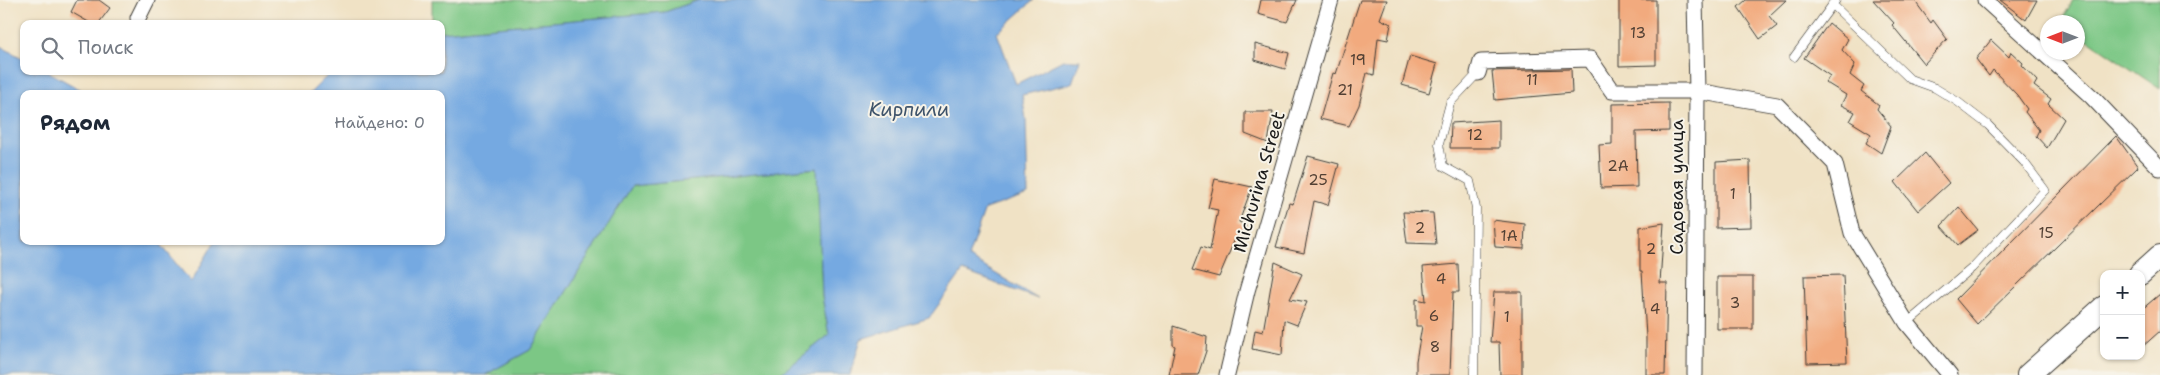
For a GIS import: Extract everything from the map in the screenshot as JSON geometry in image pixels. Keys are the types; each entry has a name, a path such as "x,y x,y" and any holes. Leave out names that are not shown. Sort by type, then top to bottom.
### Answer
{"street":[{"path":"138,18 147,0"},
{"name":"Michurina Street","path":"1227,375 1247,290 1331,0"},
{"name":"Садовая улица","path":"1695,0 1695,375"},
{"path":"1985,0 2092,98 2160,168"},
{"path":"1478,73 1481,62 1590,59 1612,91 1696,91 1777,105 1834,164 1852,233 1907,323 1950,375"},
{"path":"2144,270 2160,256"},
{"path":"2028,375 2100,311"}],"lane":[{"path":"1794,57 1834,2 1910,79 1934,88 1958,102 1988,125 2024,162 2045,190 1972,268 1907,323"},
{"path":"1474,375 1476,208 1470,181 1443,166 1439,144 1450,103 1478,73"}],"green space":[{"path":"432,0 699,0 665,12 445,32 445,20 432,20"},
{"path":"2073,0 2160,0 2160,89 2085,38 2085,15 2065,15"},
{"path":"818,168 822,296 829,335 779,375 485,375 530,350 632,186"}],"water":[{"name":"Кирпили","path":"699,0 1034,0 997,33 1016,84 1063,60 1080,60 1072,83 1022,95 1026,119 1028,194 985,209 968,257 1038,299 963,271 929,318 861,339 850,375 779,375 829,335 822,296 817,168 632,186 530,350 485,375 0,375 0,46 20,57 20,75 54,75 81,90 20,90 20,245 161,245 191,282 213,245 445,245 445,90 313,90 328,75 445,75 445,32 665,12"}],"building":[{"path":"77,0 99,0 110,8 101,20 85,20 71,12"},
{"path":"1261,0 1297,0 1287,22 1258,14"},
{"path":"1360,0 1387,0 1380,19 1391,24 1388,40 1378,38 1374,75 1367,73 1359,105 1349,126 1320,119 1333,73 1336,74"},
{"path":"1619,0 1656,0 1656,65 1619,66"},
{"path":"1746,0 1786,0 1769,16 1777,26 1760,39 1738,7"},
{"path":"1873,0 1914,0 1931,23 1933,20 1947,39 1924,64 1892,25 1894,23"},
{"path":"2000,0 2037,0 2026,20"},
{"path":"1829,23 1848,39 1842,50 1855,64 1850,75 1864,86 1861,91 1879,105 1877,109 1891,126 1881,153 1866,143 1871,134 1850,121 1855,112 1841,105 1846,95 1825,82 1830,76 1804,58"},
{"path":"1991,40 2009,57 2011,52 2023,63 2022,65 2037,81 2034,86 2051,99 2048,104 2064,119 2047,148 2036,136 2039,130 2025,112 2027,109 2017,95 1993,70 1989,76 1976,59"},
{"path":"1255,44 1289,53 1285,69 1255,60"},
{"path":"1410,56 1437,64 1429,93 1402,85"},
{"path":"1571,69 1572,93 1495,100 1492,71"},
{"path":"1669,103 1669,131 1636,132 1637,187 1601,188 1599,145 1612,144 1612,104"},
{"path":"1245,112 1273,112 1268,143 1245,134"},
{"path":"1499,120 1499,148 1450,148 1451,123"},
{"path":"2116,136 2138,167 1977,324 1956,299"},
{"path":"1925,153 1949,183 1918,211 1895,182"},
{"path":"1308,156 1339,164 1328,205 1314,201 1304,253 1276,247 1289,203 1293,204"},
{"path":"1750,160 1751,227 1716,228 1716,162"},
{"path":"1215,179 1252,187 1239,222 1246,225 1240,240 1235,239 1219,277 1192,270 1201,247 1210,250 1218,210 1208,208"},
{"path":"1959,207 1978,230 1958,245 1941,226"},
{"path":"1403,212 1433,213 1436,244 1407,243"},
{"path":"1493,220 1525,224 1524,249 1495,247"},
{"path":"1664,223 1660,283 1667,283 1665,375 1646,375 1646,337 1642,271 1640,271 1640,227"},
{"path":"1275,262 1302,274 1290,299 1307,302 1297,325 1284,320 1282,355 1252,349 1255,330 1263,332"},
{"path":"1458,264 1459,292 1453,292 1450,375 1416,375 1416,361 1422,326 1416,326 1416,299 1426,301 1423,267"},
{"path":"1843,275 1847,362 1807,363 1804,276"},
{"path":"1717,277 1753,277 1753,329 1717,329"},
{"path":"1494,292 1522,292 1522,375 1500,375 1499,342 1490,342"},
{"path":"2160,294 2160,331 2145,344 2145,315 2145,307"},
{"path":"1173,326 1207,337 1206,351 1198,375 1169,375 1175,346 1173,345"}]}
